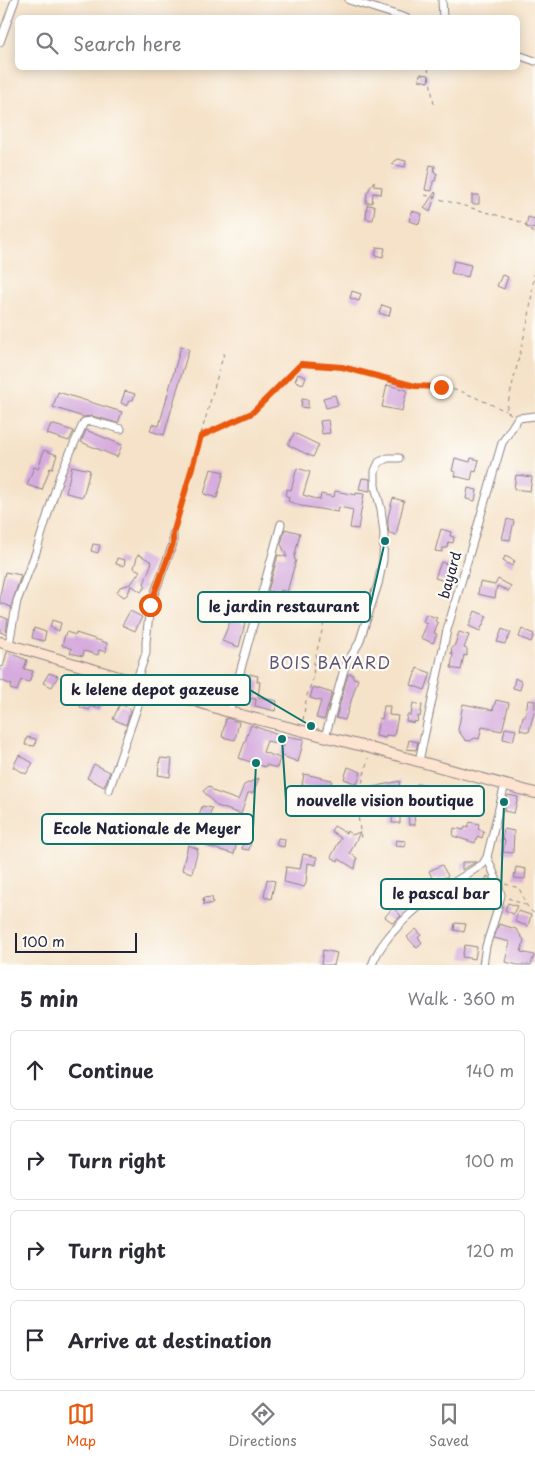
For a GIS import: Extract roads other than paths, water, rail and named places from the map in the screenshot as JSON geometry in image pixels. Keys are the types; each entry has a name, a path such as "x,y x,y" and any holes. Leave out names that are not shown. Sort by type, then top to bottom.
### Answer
{"main road":[{"path":"5,643 229,712 535,793"}],"street":[{"path":"0,42 15,0"},
{"path":"349,0 396,15"},
{"path":"442,0 443,15"},
{"path":"520,56 535,62"},
{"name":"bayard","path":"419,761 447,630 502,443 518,418 535,416"},
{"path":"5,643 17,601 36,552 60,475 84,422 91,420 121,429"},
{"path":"325,737 346,666 359,643 378,584 383,560 384,534 381,509 375,486 375,471 379,462 388,458 399,458"},
{"path":"229,712 281,524"},
{"path":"109,790 140,684 146,653 150,605 171,551 173,534"},
{"path":"372,965 376,952 403,920 427,899 483,864 487,858 505,784"},
{"path":"483,965 486,946 500,895 487,858"}],"place":[{"name":"le jardin restaurant","path":"385,541"},
{"name":"k lelene depot gazeuse","path":"311,726"},
{"name":"nouvelle vision boutique","path":"282,739"},
{"name":"Ecole Nationale de Meyer","path":"256,763"},
{"name":"le pascal bar","path":"504,802"}],"district":[{"name":"BOIS BAYARD","path":"330,663"}]}
